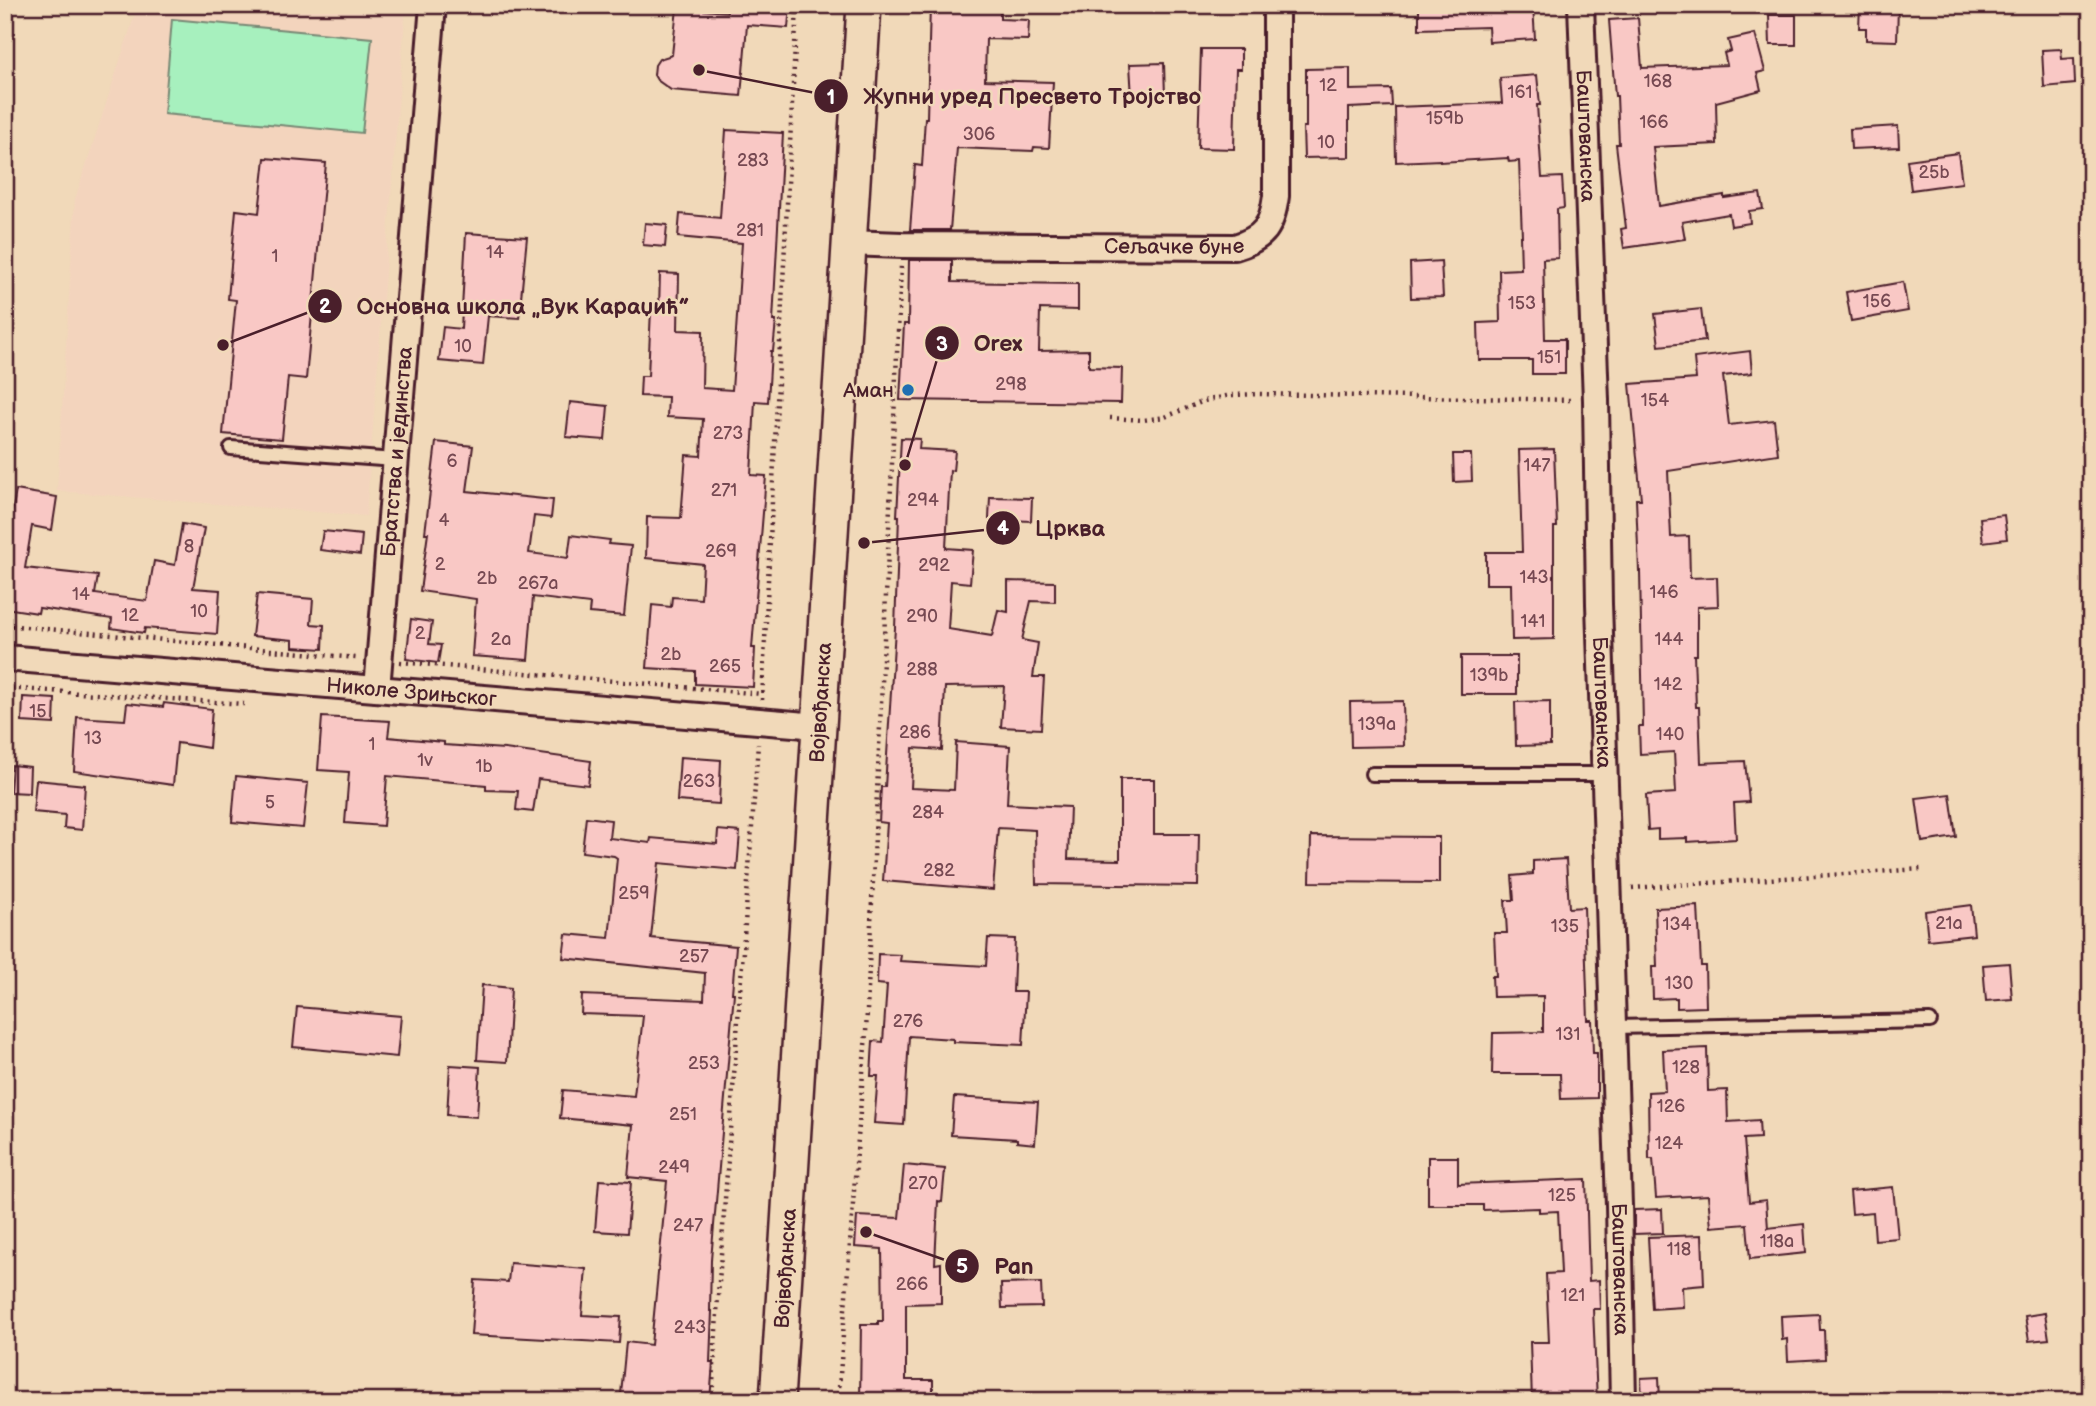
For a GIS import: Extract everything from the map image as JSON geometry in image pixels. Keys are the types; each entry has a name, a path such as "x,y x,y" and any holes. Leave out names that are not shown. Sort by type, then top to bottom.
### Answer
{"main road":[{"name":"Војвођанска","path":"777,1401 864,5"}],"street":[{"name":"Братства и јединства","path":"377,689 433,5"},
{"name":"Сељачке буне","path":"848,243 1235,247 1256,239 1264,233 1269,223 1276,196 1276,5"},
{"name":"Баштованска","path":"1581,5 1596,400 1599,604 1610,889 1623,1401"},
{"name":"Николе Зрињског","path":"5,658 818,726"}],"lane":[{"path":"231,448 395,460"},
{"path":"1372,774 1605,774"},
{"path":"1613,1027 1930,1021"}],"path":[{"path":"712,1401 734,1053 760,722 797,5"},
{"path":"838,1401 866,1033 902,245"},
{"path":"1110,418 1166,418 1204,401 1231,395 1596,400"},
{"path":"1610,889 1921,869"}],"shaded area":[{"path":"138,5 406,5 366,516 57,491 75,199"}],"green space":[{"path":"172,19 372,38 362,133 164,114"}],"building":[{"path":"728,5 790,5 788,28 747,25 741,96 671,90 657,80 654,75 655,65 659,59 672,55 677,8 727,12"},
{"path":"930,5 1000,5 1000,19 1029,20 1028,40 986,39 985,80 1053,82 1049,148 1034,147 1033,151 957,148 950,230 910,230 915,165 922,166 927,118"},
{"path":"1419,5 1533,5 1535,39 1489,42 1488,27 1419,29"},
{"path":"1860,5 1898,5 1897,41 1866,40 1866,28 1859,28"},
{"path":"1769,15 1796,15 1796,45 1770,45"},
{"path":"1638,18 1642,68 1727,65 1724,53 1731,51 1728,40 1755,34 1765,71 1757,73 1761,90 1716,102 1717,144 1653,147 1659,206 1724,195 1724,198 1760,193 1763,209 1749,211 1750,223 1731,226 1729,214 1682,222 1685,239 1624,248 1621,229 1626,228 1616,144 1619,144 1617,96 1609,20"},
{"path":"1201,49 1241,49 1241,69 1236,69 1234,149 1198,148"},
{"path":"2061,49 2062,59 2074,58 2075,84 2044,87 2042,50"},
{"path":"1164,63 1165,97 1132,98 1130,64"},
{"path":"1350,68 1350,90 1391,89 1392,106 1349,108 1349,157 1304,158 1306,69"},
{"path":"1537,75 1542,178 1562,177 1564,208 1557,209 1558,258 1543,259 1545,339 1565,339 1565,374 1532,374 1532,360 1479,360 1478,323 1500,322 1499,270 1521,269 1519,161 1509,162 1508,158 1396,162 1395,107 1502,103 1500,78"},
{"path":"1898,126 1899,147 1851,149 1850,129"},
{"path":"726,130 783,133 773,321 776,321 768,402 755,401 751,475 766,476 752,648 755,648 753,687 695,684 695,671 647,668 652,605 671,607 672,597 701,599 703,564 646,558 647,517 681,518 686,455 701,456 703,419 667,417 668,397 640,396 641,376 648,376 651,309 659,309 660,273 679,274 678,330 703,331 702,388 732,390 742,243 678,237 680,214 720,218"},
{"path":"1958,153 1962,183 1911,190 1907,160"},
{"path":"265,158 326,163 306,379 288,377 282,439 223,434 236,300 228,299 236,210 259,213"},
{"path":"645,223 667,225 665,247 643,245"},
{"path":"466,233 527,237 519,318 488,316 483,365 439,361 443,327 461,329"},
{"path":"909,260 952,260 952,282 1078,284 1078,310 1040,309 1039,351 1089,350 1089,367 1122,368 1121,403 900,400 904,324 908,324"},
{"path":"1441,261 1443,297 1411,298 1410,263"},
{"path":"1903,282 1908,311 1851,321 1846,292"},
{"path":"1701,309 1705,341 1659,346 1655,314"},
{"path":"1750,351 1752,373 1723,376 1729,425 1774,420 1778,454 1668,471 1671,537 1689,536 1690,578 1717,577 1718,606 1697,607 1697,655 1694,655 1701,763 1745,761 1749,802 1734,803 1736,839 1687,842 1687,838 1658,839 1658,829 1648,830 1646,795 1676,793 1674,752 1640,754 1639,726 1643,726 1636,499 1641,499 1630,384 1696,379 1694,358"},
{"path":"570,402 608,406 605,440 566,437"},
{"path":"901,438 920,439 919,449 955,451 953,471 950,470 946,548 973,550 970,583 951,581 948,629 992,636 998,610 1008,612 1008,581 1055,582 1055,602 1031,601 1022,640 1038,643 1033,677 1044,677 1041,729 1001,727 1004,686 945,687 942,750 913,748 911,788 954,790 956,742 1010,746 1007,804 1070,807 1068,859 1120,860 1120,779 1154,779 1154,834 1199,834 1198,886 1036,884 1035,830 998,828 993,890 883,881 887,823 879,822 881,787 885,787 895,628"},
{"path":"436,442 473,446 467,491 553,500 551,518 534,516 529,553 568,558 571,535 610,540 609,544 631,546 624,616 589,613 590,604 533,597 528,660 472,656 476,599 420,591"},
{"path":"1554,449 1557,527 1554,527 1554,639 1512,640 1511,584 1486,584 1486,552 1522,552 1519,450"},
{"path":"1453,454 1471,454 1472,481 1454,482"},
{"path":"16,490 57,497 52,530 32,526 25,568 98,576 95,594 147,601 154,561 175,565 182,524 204,528 193,588 220,590 217,634 145,628 144,633 111,628 112,619 39,608 38,613 5,608 5,555"},
{"path":"990,497 1032,498 1031,521 989,519"},
{"path":"2004,515 2007,539 1983,542 1980,518"},
{"path":"323,531 362,535 360,555 320,550"},
{"path":"257,594 313,599 311,624 324,625 323,649 293,647 293,640 252,636"},
{"path":"411,619 432,622 429,644 441,645 438,663 406,659"},
{"path":"1461,656 1517,656 1517,694 1461,694"},
{"path":"23,697 55,699 54,724 22,722"},
{"path":"1403,701 1404,746 1351,747 1350,702"},
{"path":"1550,701 1550,745 1516,746 1515,702"},
{"path":"127,703 163,707 164,703 212,709 209,748 177,743 173,785 74,771 77,717 125,720"},
{"path":"322,717 390,721 388,737 591,761 588,785 538,779 533,812 516,810 518,791 486,790 486,785 387,776 383,826 345,823 349,772 318,770"},
{"path":"680,757 721,760 719,804 677,801"},
{"path":"12,765 30,767 29,793 10,792"},
{"path":"236,776 308,783 303,828 232,822"},
{"path":"36,780 85,785 82,830 64,828 65,815 33,812"},
{"path":"1950,794 1956,837 1922,842 1916,798"},
{"path":"586,817 611,820 609,838 650,843 651,838 717,844 718,830 740,832 737,870 659,863 651,938 736,946 711,1260 710,1362 713,1362 710,1401 621,1394 626,1342 651,1345 667,1181 628,1177 633,1125 560,1118 563,1090 634,1096 643,1016 581,1014 582,995 704,1000 705,973 563,958 566,934 609,938 617,858 582,852"},
{"path":"1311,836 1439,837 1439,883 1310,882"},
{"path":"1566,859 1569,908 1584,907 1588,1020 1592,1020 1593,1053 1597,1053 1597,1098 1561,1099 1560,1074 1492,1074 1493,1033 1543,1032 1543,996 1493,997 1492,976 1496,976 1494,933 1507,933 1505,900 1514,900 1512,876 1533,874 1533,861"},
{"path":"1971,905 1974,935 1928,940 1925,911"},
{"path":"1698,906 1701,966 1705,966 1706,1007 1677,1008 1677,998 1653,999 1652,967 1657,967 1655,908"},
{"path":"988,938 1015,939 1013,992 1026,992 1023,1045 953,1042 953,1039 909,1036 904,1125 874,1123 878,1076 871,1076 873,1041 883,1042 887,985 877,984 878,954 901,955 900,961 986,966"},
{"path":"2009,963 2012,999 1986,1001 1983,965"},
{"path":"482,985 511,988 507,1062 477,1060"},
{"path":"297,1007 401,1016 397,1057 293,1047"},
{"path":"1707,1048 1708,1091 1727,1090 1728,1122 1759,1120 1760,1138 1744,1139 1749,1202 1766,1200 1768,1228 1804,1224 1806,1253 1750,1259 1747,1224 1711,1227 1708,1195 1656,1198 1653,1159 1649,1159 1648,1092 1665,1091 1663,1050"},
{"path":"450,1065 480,1067 477,1117 447,1115"},
{"path":"954,1097 1038,1102 1035,1144 1017,1142 1017,1139 951,1135"},
{"path":"1428,1157 1458,1157 1458,1184 1586,1179 1589,1281 1599,1280 1600,1309 1593,1309 1597,1401 1532,1401 1530,1342 1549,1342 1546,1274 1561,1273 1558,1211 1539,1212 1539,1208 1483,1210 1483,1205 1428,1205"},
{"path":"904,1165 945,1169 942,1202 938,1201 935,1264 941,1263 941,1303 906,1304 906,1380 933,1380 933,1401 860,1401 861,1324 878,1324 878,1321 883,1321 882,1249 855,1247 857,1216 899,1218"},
{"path":"599,1180 631,1182 627,1233 595,1231"},
{"path":"1893,1187 1898,1238 1875,1240 1873,1212 1852,1214 1850,1191"},
{"path":"1662,1209 1663,1233 1634,1234 1634,1210"},
{"path":"1702,1235 1704,1285 1682,1287 1683,1307 1652,1309 1648,1237"},
{"path":"510,1263 586,1269 582,1315 621,1317 619,1343 471,1335 475,1280 508,1282"},
{"path":"1041,1283 1042,1307 1002,1308 1001,1284"},
{"path":"2045,1313 2049,1339 2029,1341 2025,1316"},
{"path":"1819,1314 1820,1330 1824,1330 1825,1359 1788,1361 1787,1339 1782,1340 1781,1316"},
{"path":"1659,1377 1660,1401 1642,1401 1641,1378"}],"place":[{"name":"Жупни уред Пресвето Тројство","path":"699,70"},
{"name":"Основна школа „Вук Караџић”","path":"223,345"},
{"name":"Аман","path":"908,390"},
{"name":"Orex","path":"905,465"},
{"name":"Црква","path":"864,543"},
{"name":"Pan","path":"866,1232"}]}
